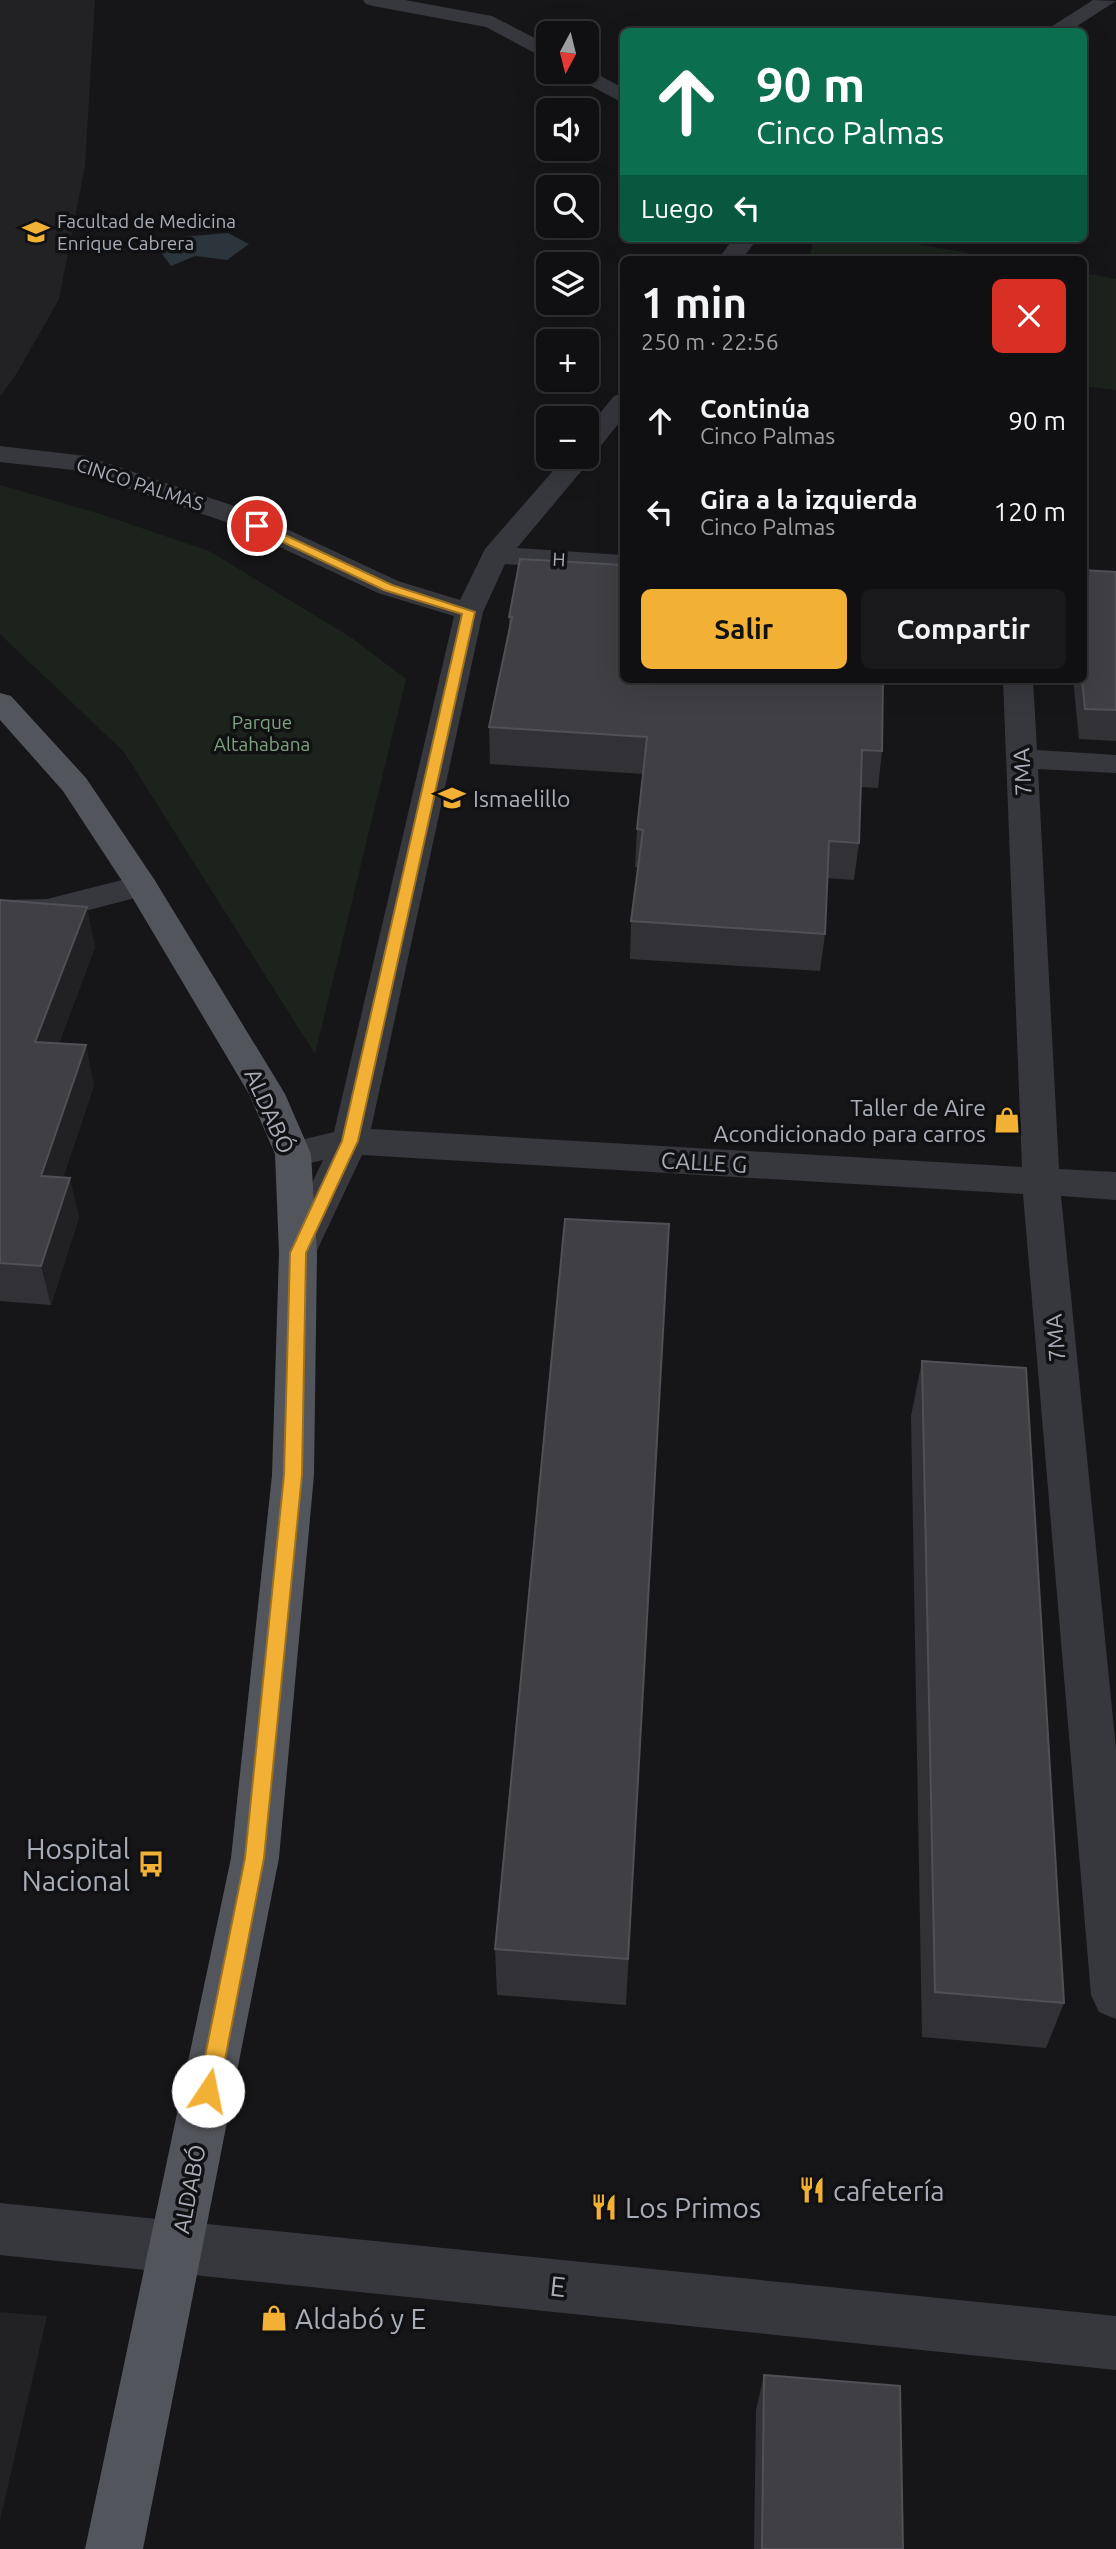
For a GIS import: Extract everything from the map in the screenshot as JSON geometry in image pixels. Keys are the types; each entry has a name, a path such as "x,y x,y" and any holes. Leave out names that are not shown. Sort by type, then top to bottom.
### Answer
{"main road":[{"name":"ALDABÓ","path":"0,702 75,785 142,886 267,1094 293,1154 298,1253 293,1475 255,1858 114,2549"}],"street":[{"path":"373,0 492,22 536,47"},
{"path":"1060,28 1107,0"},
{"path":"599,83 620,95"},
{"path":"732,256 743,242"},
{"path":"599,431 620,405"},
{"name":"CINCO PALMAS","path":"0,454 77,461 236,516 388,587 469,612"},
{"path":"298,1253 350,1141 469,612 495,555 569,469"},
{"name":"H","path":"495,555 620,563"},
{"name":"7MA","path":"1018,683 1041,1182 1116,1995"},
{"path":"1021,759 1116,764"},
{"path":"0,911 47,910 142,886"},
{"name":"CALLE G","path":"293,1154 350,1141 1116,1186"},
{"name":"E","path":"0,2229 1116,2343"}],"shaded area":[{"name":"Facultad de Medicina Enrique Cabrera","path":"0,0 95,0 85,166 59,299 17,373 0,396"},
{"path":"228,233 249,244 227,260 195,256 171,266 157,247 181,237"},
{"path":"0,2312 47,2316 0,2520"}],"green space":[{"path":"812,242 906,242 985,256 810,256"},
{"path":"1087,274 1116,279 1116,390 1087,386"},
{"name":"Parque Altahabana","path":"0,485 100,514 209,551 352,638 406,679 315,1054 124,752 0,634"}],"building":[{"path":"520,559 620,565 620,683 883,683 882,751 862,750 859,843 829,841 825,934 631,921 643,830 637,829 647,737 489,727 512,617 509,617"},
{"path":"1087,570 1116,572 1116,710 1085,709 1082,683 1087,683"},
{"path":"0,900 87,907 35,1042 86,1045 41,1176 70,1178 41,1266 0,1263"},
{"path":"565,1219 669,1224 628,1959 495,1949"},
{"path":"922,1361 1026,1368 1064,2003 935,1992"},
{"path":"764,2375 900,2386 903,2549 762,2549"}],"place":[{"name":"Facultad de Medicina Enrique Cabrera","path":"36,232"},
{"name":"Ismaelillo","path":"452,798"},
{"name":"Taller de Aire Acondicionado para carros","path":"1007,1120"},
{"name":"Hospital Nacional","path":"151,1864"},
{"name":"cafetería","path":"812,2190"},
{"name":"Los Primos","path":"604,2207"},
{"name":"Aldabó y E","path":"274,2318"}],"route":[{"path":"208,2091 255,1858 293,1475 298,1253 350,1141 469,612 388,587 257,526"}]}
